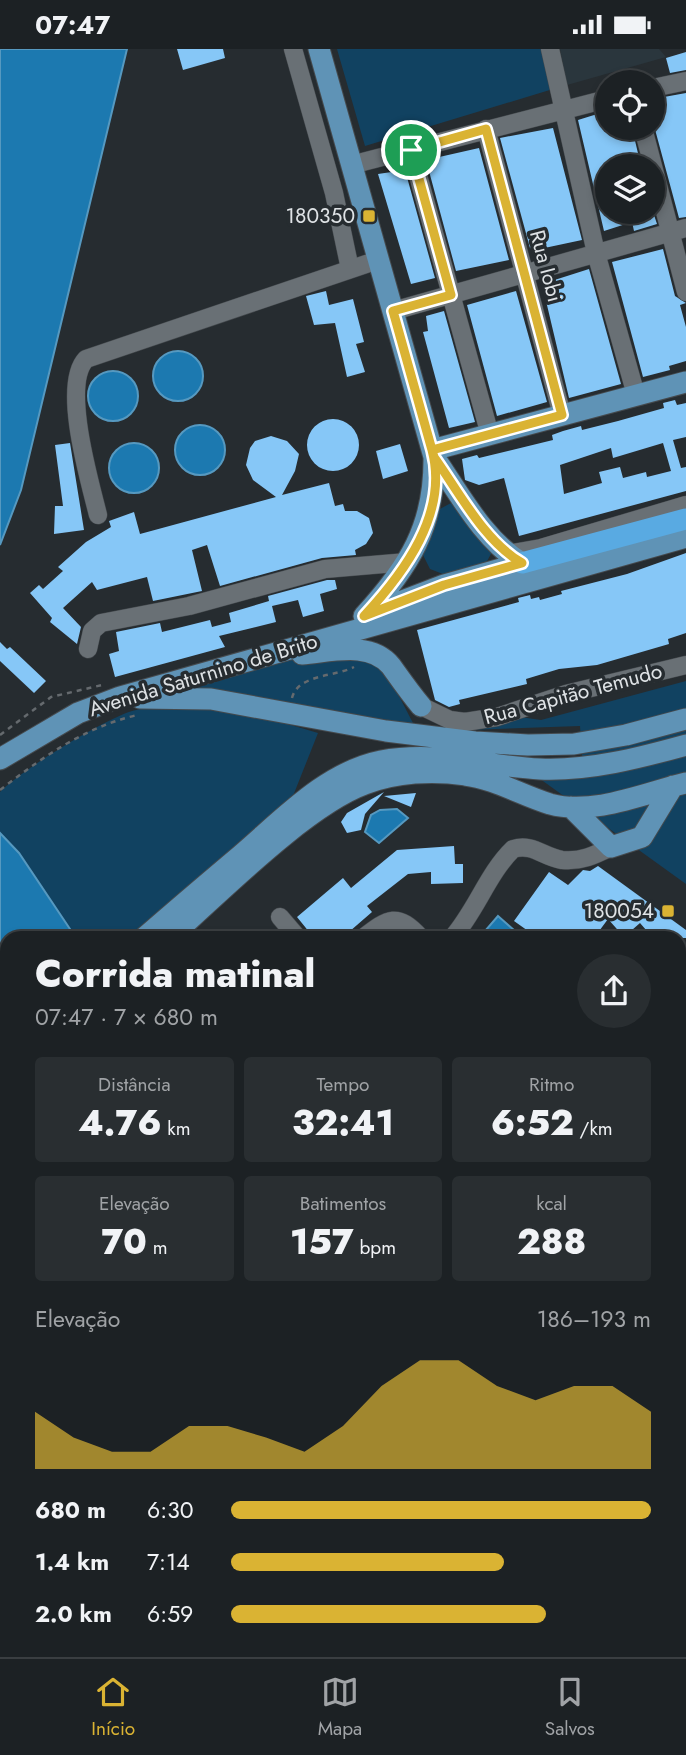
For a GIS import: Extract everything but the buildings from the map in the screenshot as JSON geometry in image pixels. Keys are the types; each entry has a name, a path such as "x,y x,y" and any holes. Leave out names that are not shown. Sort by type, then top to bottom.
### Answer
{"highway":[{"path":"514,559 556,554 686,519"}],"main road":[{"path":"319,49 433,454 434,482 428,521 407,562 388,590 364,616"},
{"path":"433,454 489,435 686,382"},
{"path":"433,454 514,559"},
{"name":"Avenida Saturnino de Brito","path":"0,759 39,733 78,713 120,698 330,636 369,628 421,610 686,537"},
{"name":"Avenida Saturnino de Brito","path":"330,636 364,616 514,559"},
{"path":"249,659 351,650 376,653 389,664 421,706"},
{"path":"120,698 211,699 386,731 475,743 574,744 626,735 686,719"},
{"path":"152,931 320,789 348,773 378,762 440,757 543,769 579,767 641,757 686,745"},
{"path":"177,931 330,801 365,784 408,774 532,773 543,769"},
{"path":"467,775 496,782 551,804 571,807 595,805 679,784"},
{"path":"571,807 611,847 642,837 679,784"}],"street":[{"path":"293,49 334,193 350,269"},
{"path":"550,49 596,253 636,395"},
{"path":"665,85 686,81"},
{"path":"351,165 595,102"},
{"name":"Rua Iobi","path":"486,129 562,415"},
{"path":"647,140 678,230 686,292"},
{"path":"411,150 489,435"},
{"path":"393,311 678,230"},
{"path":"98,515 83,454 76,402 80,370 86,359 378,260"},
{"name":"Avenida Saturnino de Brito","path":"514,559 541,548 686,505"},
{"path":"88,649 92,631 101,623 189,606 325,569 407,562"},
{"name":"Rua Capitão Temudo","path":"421,706 450,720 476,720 686,665"},
{"path":"458,931 469,919 501,863 513,849 529,846 559,860 573,860 585,859 611,847"},
{"path":"279,917 292,931"},
{"path":"372,931 383,922 394,919 403,921 414,931"}],"path":[{"path":"0,735 36,708"},
{"path":"0,790 72,738 105,723 144,713"}],"shaded area":[{"path":"0,49 127,49 21,490 0,545"},
{"path":"337,49 545,49 553,89 365,146"},
{"path":"560,49 659,49 666,57 620,70 595,70 595,77 567,85"},
{"path":"178,351 196,358 203,376 196,394 178,401 160,394 153,376 160,358"},
{"path":"113,371 131,378 138,396 131,414 113,421 95,414 88,396 95,378"},
{"path":"200,425 218,432 225,450 218,468 200,475 182,468 175,450 182,432"},
{"path":"134,443 152,450 159,468 152,486 134,493 116,486 109,468 116,450"},
{"path":"451,503 458,505 492,552 486,563 443,574 430,569 423,555 438,510"},
{"path":"339,645 386,671 414,725 239,693 189,688"},
{"path":"686,681 686,884 536,776 583,768 580,726 466,730 513,716 541,720"},
{"path":"165,705 234,708 318,733 293,796 219,863 135,931 0,931 0,792 43,759 102,724 132,711"},
{"path":"397,809 408,818 379,843 365,832 371,815 380,810"},
{"path":"0,833 19,853 71,931 0,931"},
{"path":"498,916 515,931 485,931"}],"place":[{"name":"180350","path":"369,216"},
{"name":"180054","path":"668,911"}],"route":[{"path":"411,150 451,295 393,311 412,381 434,457 432,504 428,521 407,562 388,590 364,616 444,585 522,563 507,554 493,539 434,457 432,450 562,415 486,129 411,150"}]}
